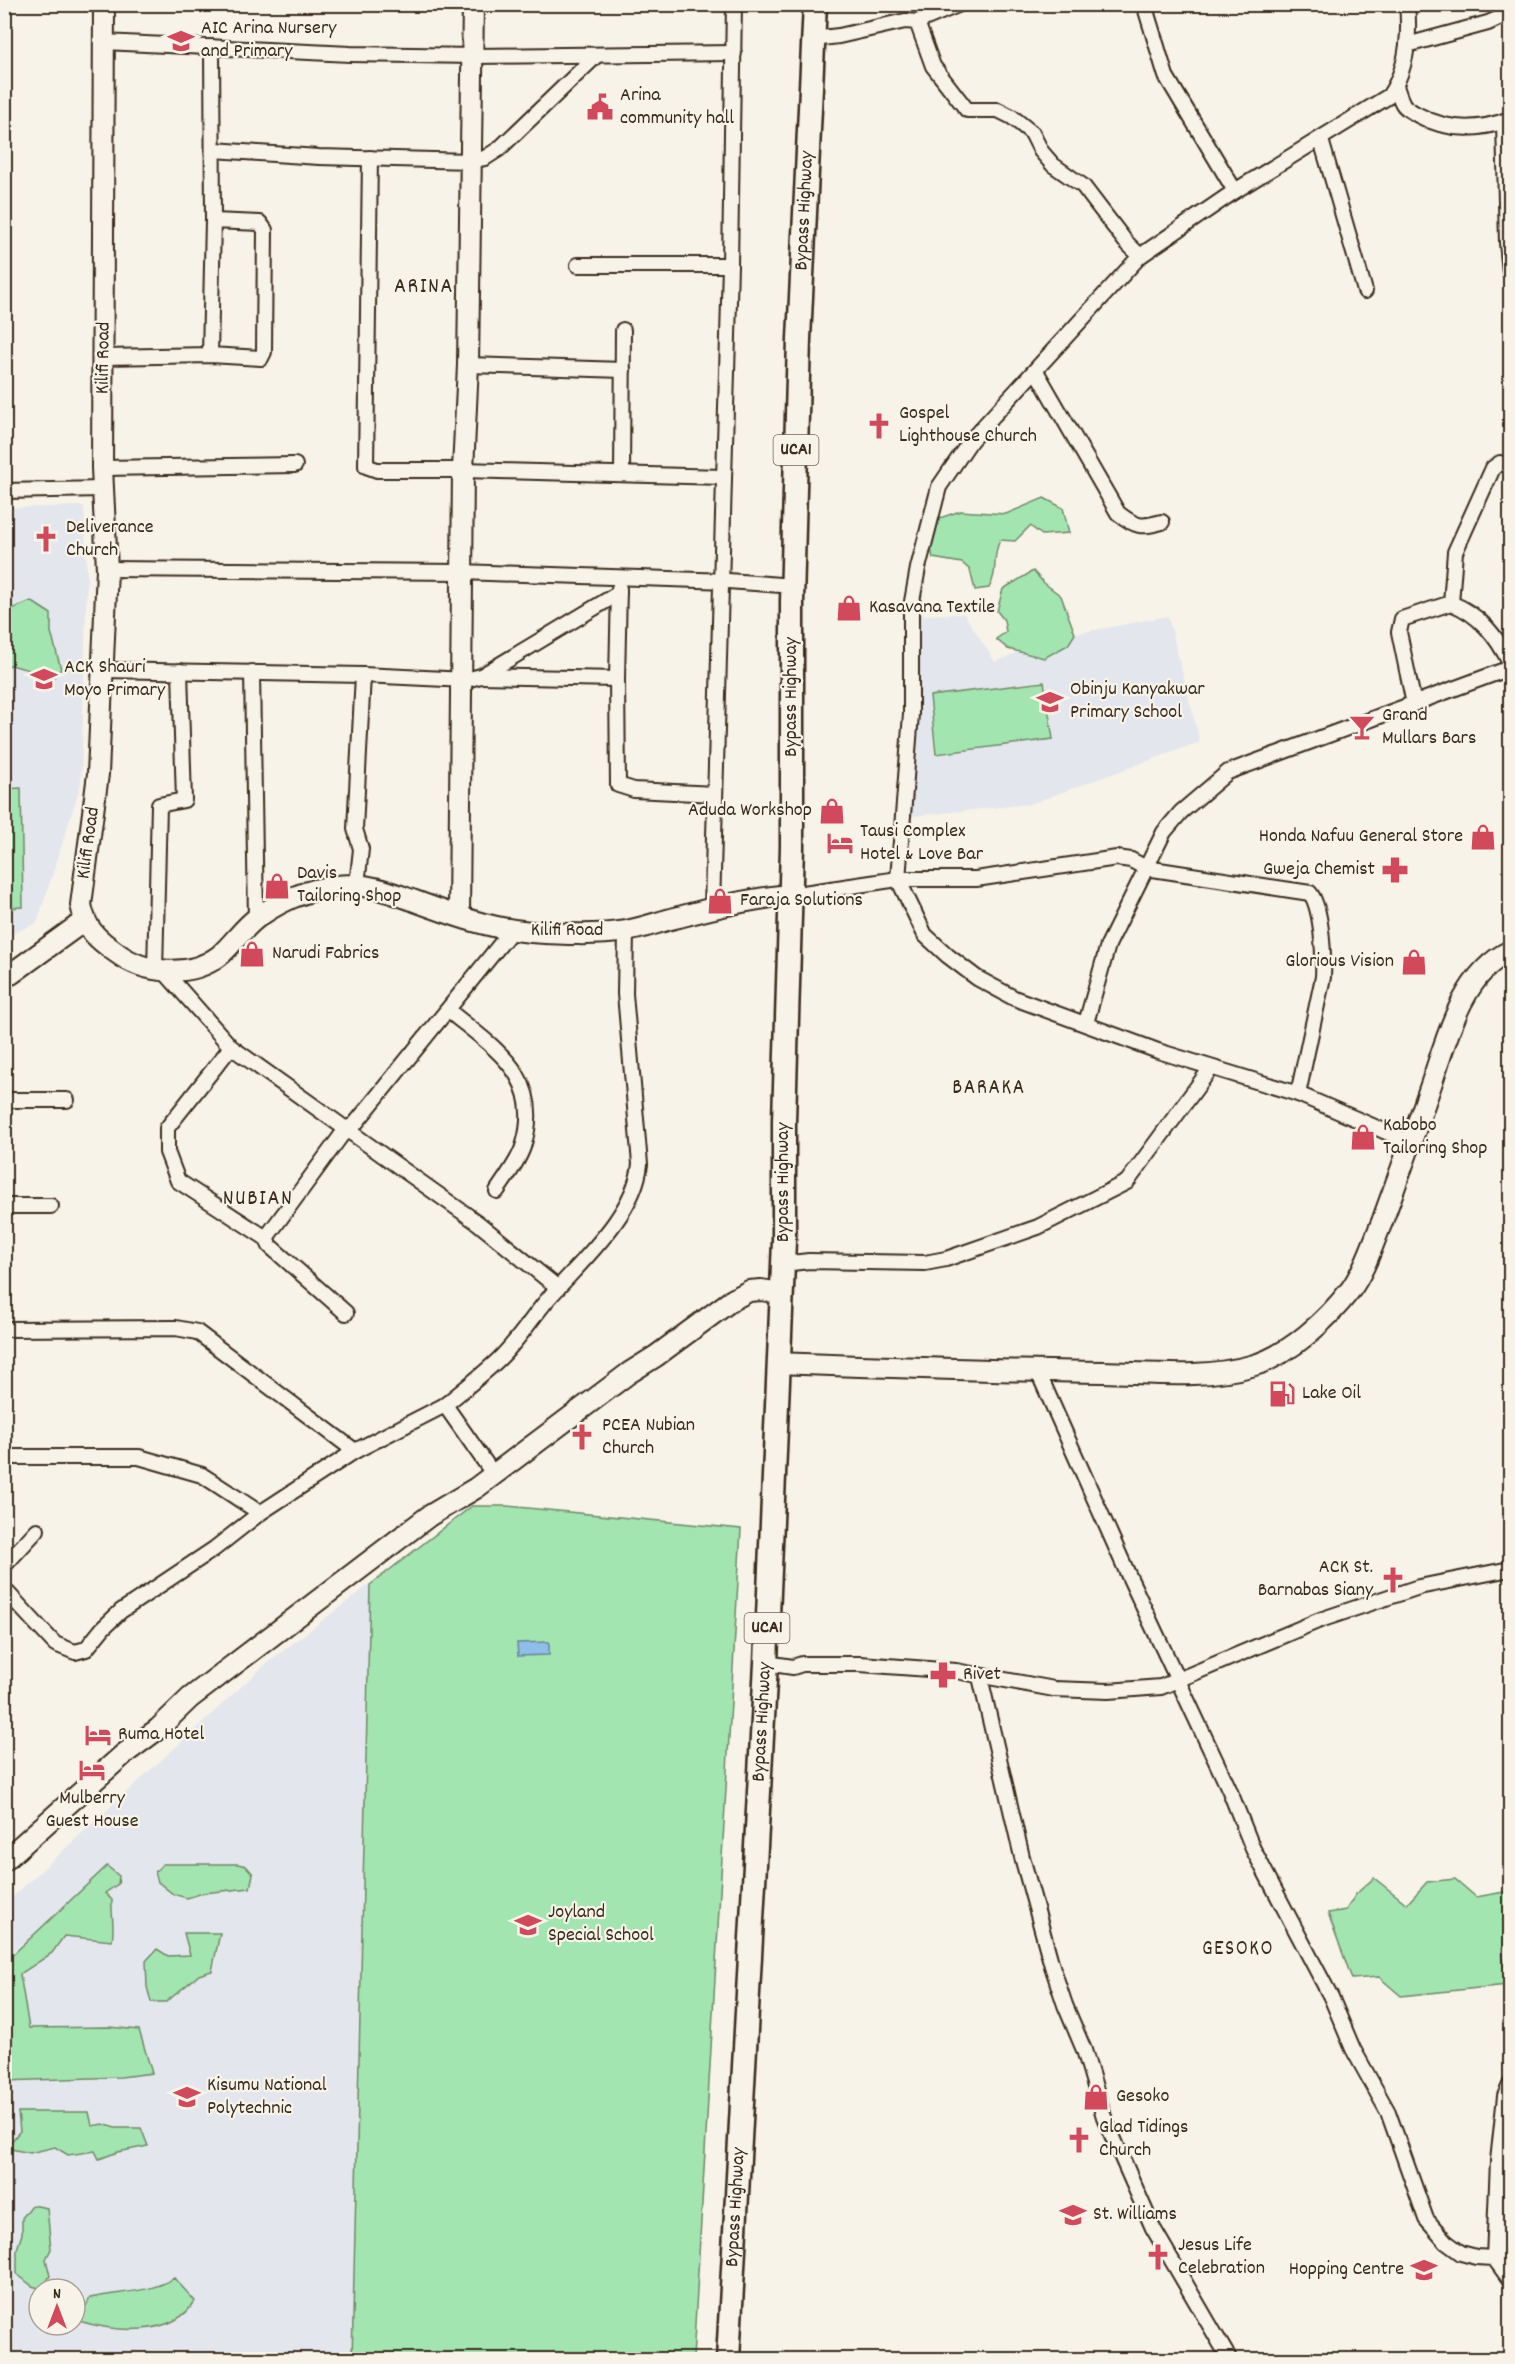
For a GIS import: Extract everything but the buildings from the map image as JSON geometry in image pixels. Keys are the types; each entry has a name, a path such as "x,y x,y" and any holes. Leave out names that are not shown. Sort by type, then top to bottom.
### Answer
{"main road":[{"name":"Bypass Highway","path":"728,2360 766,1663 783,1264 799,339 815,4"}],"street":[{"name":"Kilifi Road","path":"104,4 102,489 107,569 99,774 81,904 84,921 99,940 131,963 159,970 198,967 218,956 256,919 281,902 307,892 357,885 512,930 566,934 626,931 712,908 790,895"},
{"path":"459,916 462,470 468,365 473,4"},
{"path":"712,908 719,580 730,265 734,4"},
{"path":"813,39 839,36 905,21 917,22 960,4"},
{"path":"1144,4 1166,76 1235,191"},
{"path":"1407,4 1410,29 1407,45 1396,86 1389,96 1235,191 1140,256 971,440 939,487 918,568 911,607 911,714 898,879 925,935 977,978 1014,998 1211,1068 1298,1094 1412,1143"},
{"path":"1407,45 1488,23 1510,13"},
{"path":"917,22 933,66 967,110 998,110 1012,117 1032,133 1041,151 1053,165 1083,186 1125,241 1140,256"},
{"path":"104,42 350,54 474,56 734,53"},
{"path":"210,356 213,221 212,47"},
{"path":"213,150 471,161 485,158 499,149 597,55"},
{"path":"1396,86 1404,106 1428,120 1443,125 1457,129 1507,121 1507,243 1510,272"},
{"path":"1321,140 1365,291"},
{"path":"370,158 366,466 377,470 723,477"},
{"path":"104,357 261,358 264,352 265,230 260,223 255,222 213,221"},
{"path":"578,265 730,265"},
{"path":"622,474 623,330"},
{"path":"468,365 623,370"},
{"path":"1036,371 1119,513 1130,523 1144,527 1162,522"},
{"path":"1451,603 1455,552 1493,468 1500,463 1510,465"},
{"path":"102,468 295,465"},
{"path":"4,491 102,489"},
{"path":"107,569 461,572 719,580 793,586"},
{"path":"620,577 617,679 618,785 634,790 715,794"},
{"path":"481,676 619,593"},
{"path":"1086,1023 1108,945 1164,831 1171,822 1228,772 1414,704 1510,666 1498,639 1467,610 1451,603 1402,619 1399,632 1414,704"},
{"path":"103,669 363,675 460,680 481,676 617,679"},
{"path":"180,671 184,800 159,805 159,970 231,1047 478,1223 558,1288"},
{"path":"252,672 256,919"},
{"path":"357,885 362,849 356,829 363,675"},
{"path":"790,895 898,879 976,879 1117,858 1131,860 1146,868 1310,893 1315,899 1324,961 1323,977 1298,1094"},
{"path":"4,976 11,974 84,921"},
{"path":"266,1238 346,1129 355,1124 449,1011 512,930"},
{"path":"4,1589 55,1644 75,1652 86,1649 121,1611 214,1548 260,1513 354,1451 445,1405 500,1358 599,1242 618,1217 636,1184 639,1172 638,1130 625,994 626,931"},
{"path":"778,1363 1038,1372 1212,1373 1253,1366 1291,1347 1316,1329 1353,1287 1371,1249 1412,1143 1455,1013 1477,980 1498,957 1510,951"},
{"path":"449,1011 508,1060 526,1094 527,1111 523,1147 497,1191"},
{"path":"231,1047 167,1128 167,1152 178,1181 266,1238 270,1246 346,1313"},
{"path":"783,1264 809,1261 925,1263 1038,1227 1127,1182 1211,1068"},
{"path":"4,1100 67,1100"},
{"path":"4,1206 51,1206"},
{"path":"4,1861 124,1754 158,1729 190,1698 429,1516 494,1475 629,1373 732,1300 749,1291 781,1293"},
{"path":"4,1329 176,1328 197,1332 354,1451"},
{"path":"1038,1372 1127,1572 1229,1789 1253,1850 1331,1997 1353,2049 1388,2112 1426,2219 1446,2242 1461,2253 1476,2258 1494,2258"},
{"path":"445,1405 494,1475"},
{"path":"4,1457 140,1457 202,1476 260,1513"},
{"path":"4,1566 37,1530"},
{"path":"766,1663 793,1667 802,1664 860,1664 956,1671 1054,1689 1108,1691 1161,1687 1178,1682 1320,1620 1419,1587 1510,1569"},
{"path":"980,1677 1022,1857 1052,1966 1084,2050 1104,2117 1153,2228 1230,2360"},
{"path":"1510,2085 1505,2096 1498,2161 1494,2258 1510,2280"}],"shaded area":[{"name":"ACK Shauri Moyo Primary","path":"84,506 87,574 81,784 37,923 5,937 4,508"},
{"name":"Obinju Kanyakwar Primary School","path":"964,614 995,662 1053,638 1168,616 1200,742 1030,804 904,817 914,615"},
{"path":"472,1506 507,1506 649,2359 5,2360 5,1904 267,1663"}],"green space":[{"path":"1044,498 1063,508 1069,533 1042,535 1030,526 1015,541 1000,540 996,553 994,576 989,588 975,590 970,570 962,563 933,558 929,538 934,520 960,511 1006,514"},
{"path":"1033,571 1061,596 1075,634 1068,645 1044,658 1008,649 996,639 1006,632 1004,620 997,611 1003,589"},
{"path":"31,601 51,614 51,632 61,669 54,677 11,665 5,666 5,612"},
{"path":"1044,682 1053,739 936,754 930,696"},
{"path":"21,788 23,907 5,908 5,789"},
{"name":"Joyland Special School","path":"472,1506 507,1506 741,1529 693,2359 352,2360 370,1585"},
{"path":"163,1864 238,1864 246,1866 253,1874 250,1888 203,1893 187,1898 173,1894 158,1882 155,1872"},
{"path":"107,1866 119,1876 118,1884 105,1893 112,1900 112,1941 64,1936 52,1953 20,1974 29,2028 109,2027 139,2030 152,2073 121,2077 5,2081 5,1962"},
{"path":"1374,1878 1407,1904 1427,1882 1455,1879 1476,1897 1510,1891 1510,1939 1502,1948 1507,1985 1401,1996 1379,1977 1352,1979 1328,1913 1346,1910 1356,1894"},
{"path":"184,1933 220,1933 212,1971 199,1975 166,2002 151,2002 147,1987 146,1961 157,1949 168,1956 190,1955"},
{"path":"18,2112 89,2112 92,2126 103,2124 115,2128 141,2128 148,2146 118,2152 99,2159 95,2151 68,2155 55,2147 30,2153 6,2148 20,2131"},
{"path":"32,2205 47,2208 51,2249 46,2259 49,2277 27,2277 27,2282 17,2274 17,2249 22,2234 22,2218"},
{"path":"174,2278 195,2301 185,2313 173,2321 142,2329 109,2328 87,2323 87,2304 90,2298 144,2290"}],"water":[{"path":"549,1642 549,1655 518,1656 517,1643"}],"place":[{"name":"AIC Arina Nursery and Primary","path":"181,41"},
{"name":"Arina community hall","path":"600,107"},
{"name":"Gospel Lighthouse Church","path":"879,426"},
{"name":"Deliverance Church","path":"46,539"},
{"name":"Kasavana Textile","path":"849,608"},
{"name":"ACK Shauri Moyo Primary","path":"44,679"},
{"name":"Obinju Kanyakwar Primary School","path":"1050,702"},
{"name":"Grand Mullars Bars","path":"1362,727"},
{"name":"Aduda Workshop","path":"832,811"},
{"name":"Honda Nafuu General Store","path":"1483,837"},
{"name":"Tausi Complex Hotel & Love Bar","path":"840,843"},
{"name":"Gweja Chemist","path":"1395,870"},
{"name":"Davis Tailoring Shop","path":"277,886"},
{"name":"Faraja Solutions","path":"720,901"},
{"name":"Narudi Fabrics","path":"252,954"},
{"name":"Glorious Vision","path":"1414,962"},
{"name":"Kabobo Tailoring Shop","path":"1363,1137"},
{"name":"Lake Oil","path":"1282,1394"},
{"name":"PCEA Nubian Church","path":"582,1437"},
{"name":"ACK St. Barnabas Siany","path":"1393,1580"},
{"name":"Rivet","path":"943,1675"},
{"name":"Ruma Hotel","path":"98,1735"},
{"name":"Mulberry Guest House","path":"92,1770"},
{"name":"Joyland Special School","path":"528,1925"},
{"name":"Kisumu National Polytechnic","path":"187,2097"},
{"name":"Gesoko","path":"1096,2097"},
{"name":"Glad Tidings Church","path":"1079,2140"},
{"name":"St. Williams","path":"1073,2215"},
{"name":"Jesus Life Celebration","path":"1158,2257"},
{"name":"Hopping Centre","path":"1424,2270"}],"district":[{"name":"ARINA","path":"424,287"},
{"name":"BARAKA","path":"989,1089"},
{"name":"NUBIAN","path":"258,1199"},
{"name":"GESOKO","path":"1238,1950"}]}
